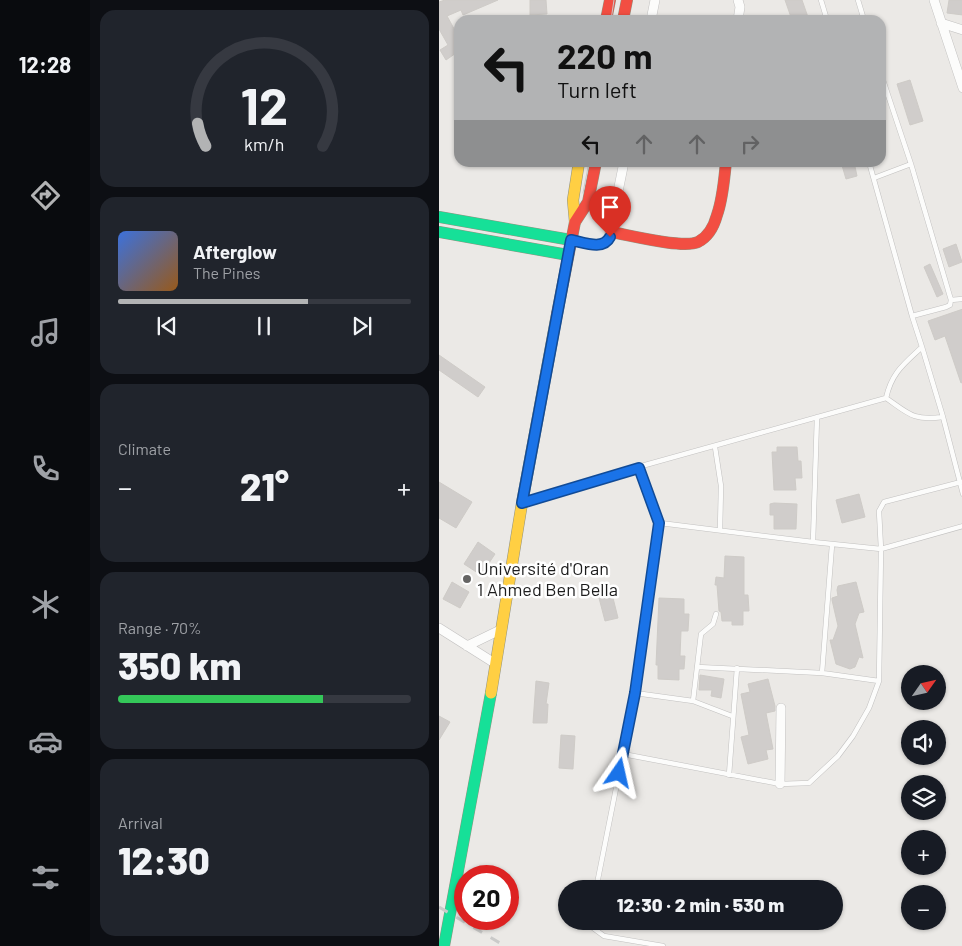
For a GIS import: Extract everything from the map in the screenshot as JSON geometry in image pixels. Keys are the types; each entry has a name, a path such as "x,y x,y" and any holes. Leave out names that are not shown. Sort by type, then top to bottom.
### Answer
{"main road":[{"path":"607,15 609,0"},
{"path":"624,15 627,0"},
{"path":"575,222 572,211 572,198 578,167"},
{"path":"444,946 568,255 575,222 585,210 588,202 595,167"},
{"path":"611,232 684,245 691,245 703,240 716,223 724,167"},
{"path":"439,217 571,240"},
{"path":"439,232 568,255"}],"street":[{"path":"652,15 655,0"},
{"path":"738,0 741,7 739,15"},
{"path":"934,0 962,88"},
{"path":"941,23 962,30"},
{"path":"571,240 599,245 608,241 623,167"},
{"path":"439,628 496,664"},
{"path":"467,646 500,630"},
{"path":"781,708 781,784"}],"lane":[{"path":"821,0 826,15"},
{"path":"858,0 862,15"},
{"path":"886,89 911,164 951,300 950,305 912,316"},
{"path":"874,178 911,164"},
{"path":"871,167 912,316 943,416 961,482 962,494"},
{"path":"951,300 962,299"},
{"path":"886,398 892,378 922,347"},
{"path":"522,503 886,398 911,415 926,419 943,416"},
{"path":"813,542 817,417"},
{"path":"715,447 721,486 719,530"},
{"path":"598,880 635,693 659,523 639,468"},
{"path":"623,754 781,784 809,783 838,756 853,736 865,715 879,682 881,549 879,511 884,502 961,482"},
{"path":"659,523 881,549 962,526"},
{"path":"822,673 832,544"},
{"path":"693,701 701,634 713,624 716,614"},
{"path":"697,667 822,673 879,682"},
{"path":"729,775 737,668"},
{"path":"635,693 693,701 732,716"},
{"path":"596,930 604,936 663,946"}],"building":[{"path":"445,0 498,0 463,15 461,10 447,16 454,29 454,54 446,60 440,50 448,45 439,29 439,2"},
{"path":"530,0 546,0 547,14 530,15"},
{"path":"785,0 802,0 807,15 790,15"},
{"path":"949,0 963,0 963,15 947,13"},
{"path":"910,80 923,121 910,125 897,84"},
{"path":"842,167 855,167 857,176 846,179"},
{"path":"956,244 962,262 949,267 943,249"},
{"path":"930,264 943,294 937,297 924,267"},
{"path":"963,309 963,382 961,383 945,336 935,340 928,321"},
{"path":"439,355 485,387 478,397 439,370"},
{"path":"777,447 797,447 798,461 801,461 802,478 795,478 796,490 774,490 772,452 777,452"},
{"path":"439,482 472,502 456,528 439,518"},
{"path":"859,494 865,517 842,523 836,500"},
{"path":"770,504 797,504 796,529 774,529 774,515 770,515"},
{"path":"478,542 495,554 481,575 464,564"},
{"path":"725,556 744,557 744,595 748,595 749,611 743,611 743,625 732,625 732,621 722,621 721,612 719,611 717,585 715,585 716,577 724,578"},
{"path":"452,582 469,592 460,608 443,599"},
{"path":"856,582 864,612 859,613 855,624 863,658 859,657 855,667 850,669 836,664 830,640 833,640 838,626 832,598 838,596 838,586"},
{"path":"611,590 618,618 605,621 598,594"},
{"path":"659,598 684,599 684,614 689,614 688,631 681,631 680,656 685,656 684,669 679,669 679,680 658,679 658,665 656,665"},
{"path":"700,675 724,679 721,698 711,696 712,690 699,690"},
{"path":"768,679 775,706 775,711 766,713 773,749 766,750 768,759 748,764 741,737 749,735 741,694 750,692 748,684"},
{"path":"536,681 549,683 546,704 548,704 547,723 533,723"},
{"path":"439,716 450,722 439,740"},
{"path":"561,735 575,736 573,769 559,768"}],"tram line":[{"path":"612,15 614,0"},
{"path":"583,193 588,167"}],"railway":[{"path":"439,907 505,946"}],"traffic: fast":[{"path":"439,217 571,240"},
{"path":"439,232 568,255"},
{"path":"444,946 491,693"}],"traffic: slow":[{"path":"575,222 573,200 578,167"},
{"path":"491,693 522,503 557,314"}],"traffic: jam":[{"path":"607,15 610,0"},
{"path":"624,15 627,0"},
{"path":"557,314 575,222 588,202 595,167"},
{"path":"611,232 681,244 691,244 702,240 710,231 716,219 722,196 725,167"}],"place":[{"name":"Université d'Oran 1 Ahmed Ben Bella","path":"467,579"}],"route":[{"path":"610,237 604,244 599,245 571,240 522,503 639,468 659,523 635,693 619,773"}]}
